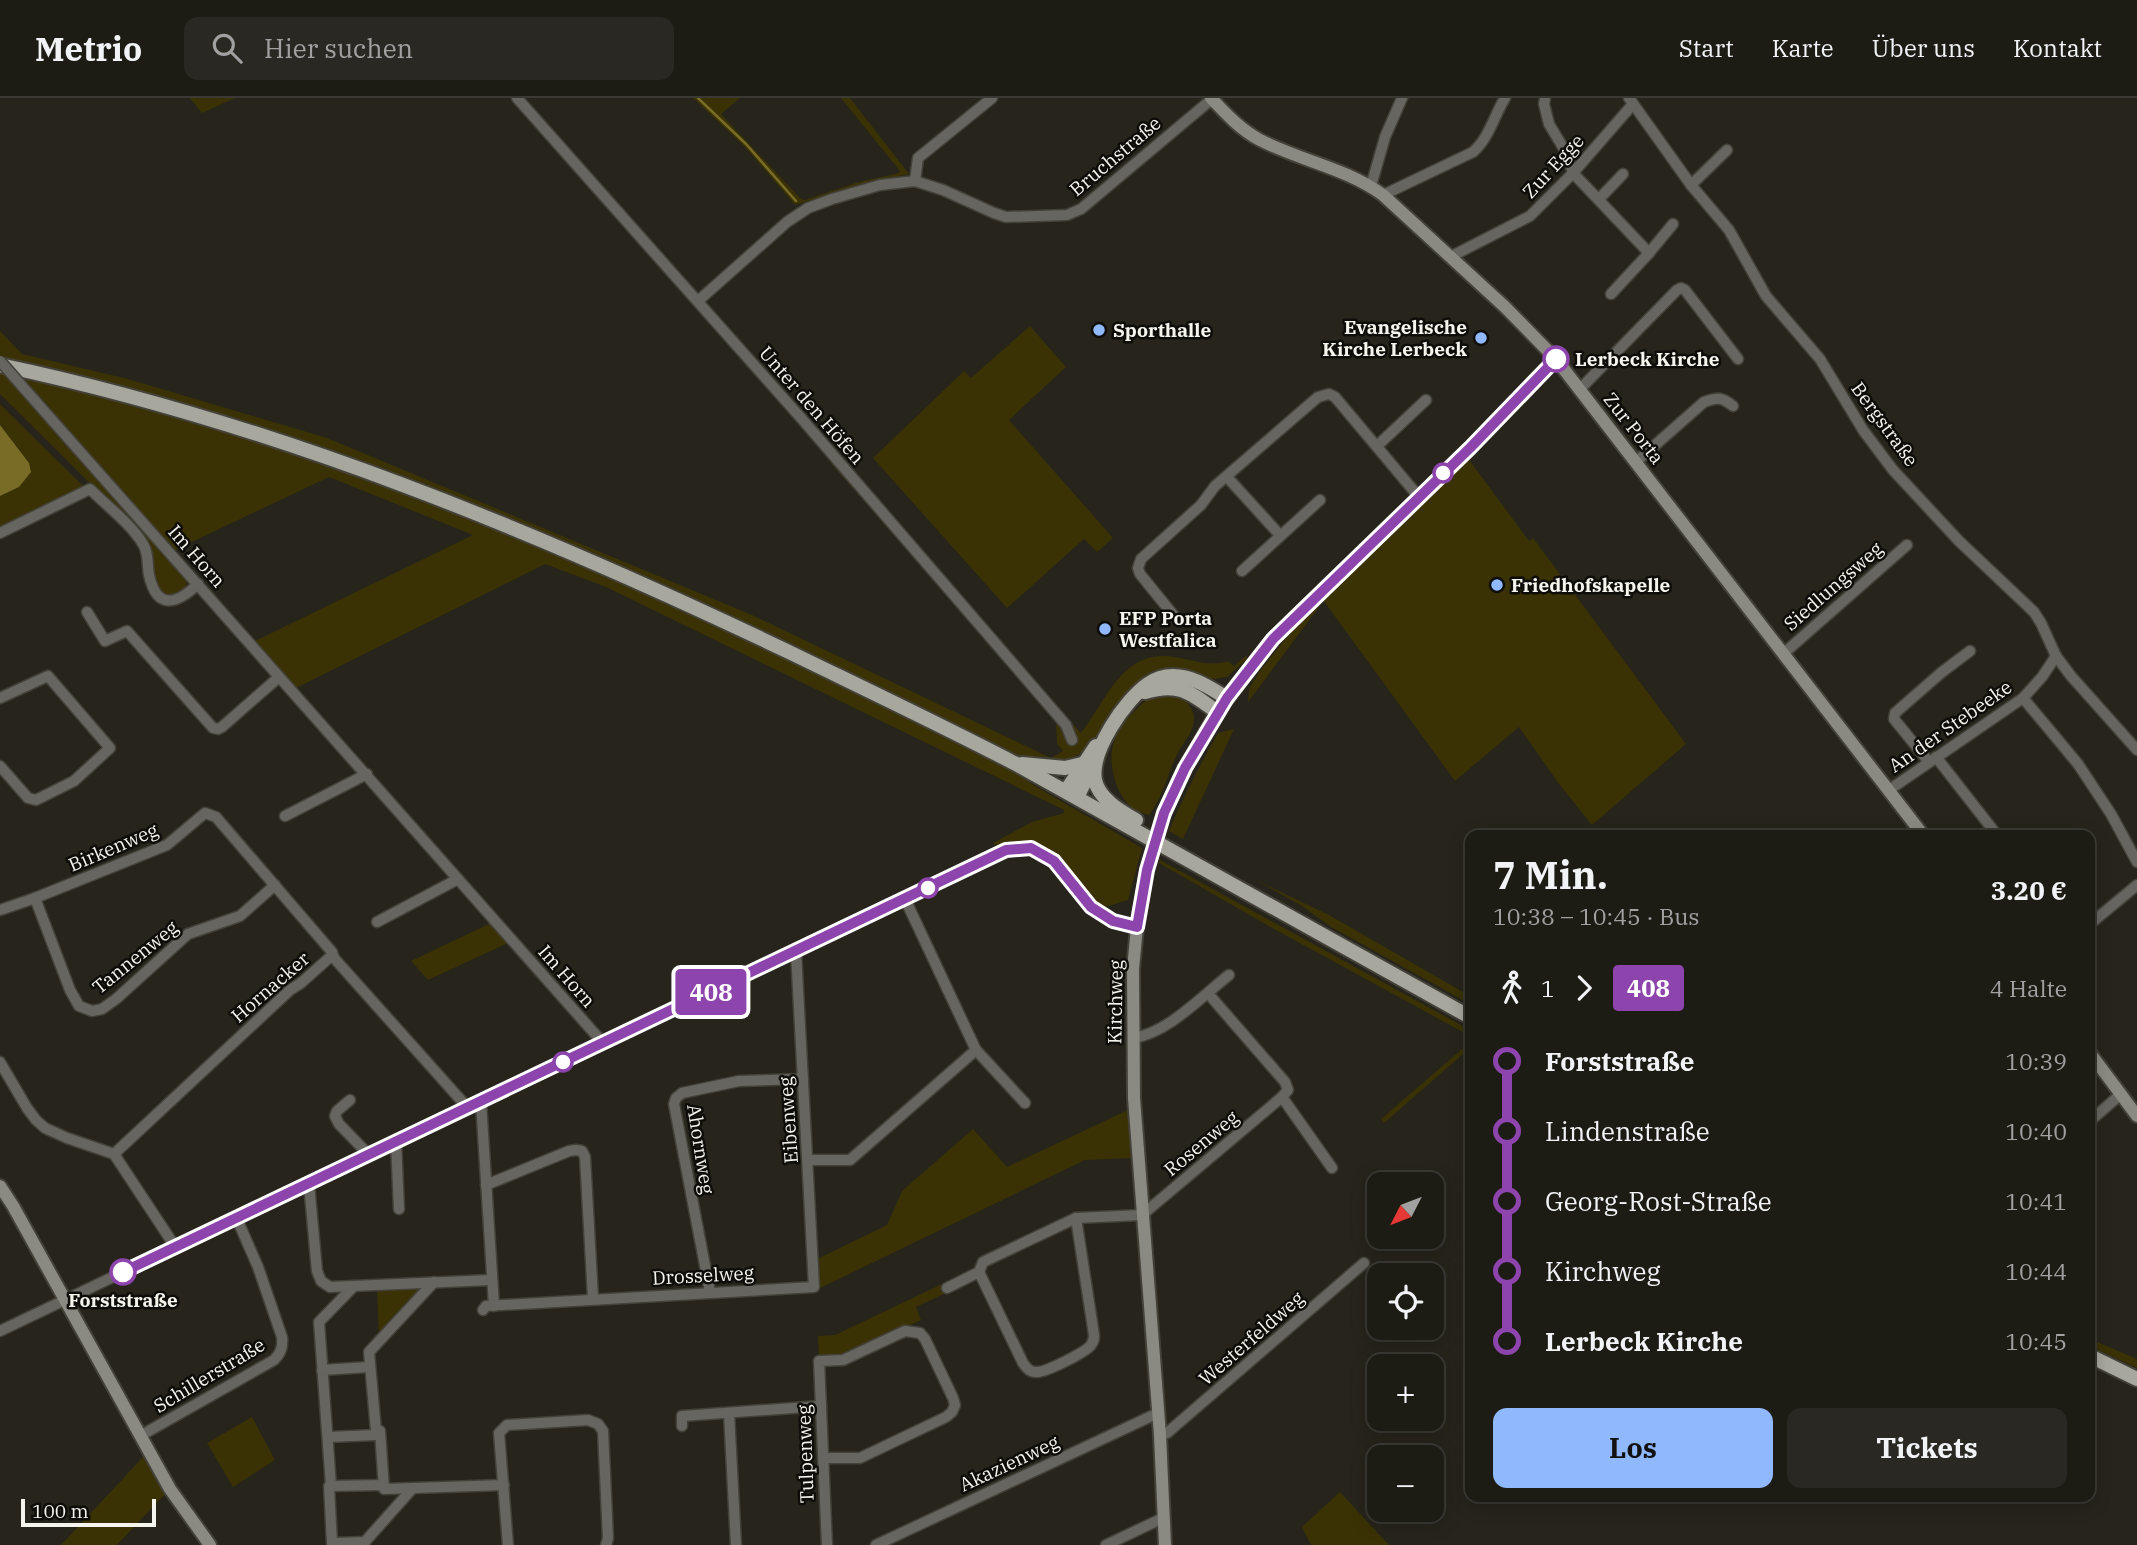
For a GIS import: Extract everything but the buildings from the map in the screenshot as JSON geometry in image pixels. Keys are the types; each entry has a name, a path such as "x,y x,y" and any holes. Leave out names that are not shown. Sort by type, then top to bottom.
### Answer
{"main road":[{"path":"0,363 232,426 318,454 545,541 710,615 949,729 1071,794 1465,1014"},
{"path":"1071,794 1125,706 1146,685 1157,679 1173,676 1191,679 1227,698"},
{"path":"1136,695 1171,687 1186,691 1217,712"},
{"path":"1016,764 1065,768 1089,762"},
{"path":"1089,762 1100,791 1108,800 1141,823 1161,844"},
{"path":"2095,1358 2137,1379"}],"street":[{"name":"Unter den Höfen","path":"517,98 802,418 1066,725 1072,740"},
{"path":"915,181 918,158 992,98"},
{"path":"1371,186 1385,137 1402,98"},
{"path":"1383,195 1473,152 1483,143 1505,98"},
{"path":"1545,98 1549,124 1567,154 1573,173 1649,253"},
{"name":"Bruchstraße","path":"698,301 787,222 808,208 880,185 915,181 1006,216 1067,215 1081,209 1212,99"},
{"name":"Zur Porta","path":"1212,99 1239,126 1258,139 1288,153 1339,170 1383,195 1505,307 1556,359 1919,830"},
{"name":"Zur Egge","path":"1450,257 1530,216 1542,206 1573,173 1631,101"},
{"name":"Bergstraße","path":"1631,101 1690,185 1729,230 1766,296 1820,359 1870,440 1959,541 2034,612 2056,656 2137,750"},
{"path":"1690,185 1727,150"},
{"path":"1599,199 1623,174"},
{"path":"1611,294 1673,224"},
{"path":"1580,389 1681,288 1738,359"},
{"name":"Kirchweg","path":"1165,1545 1160,1435 1134,1109 1133,1038 1133,969 1137,927 1147,870 1164,813 1185,768 1217,712 1273,639 1470,448 1556,359"},
{"name":"Im Horn","path":"0,363 603,1043"},
{"path":"1175,617 1140,574 1138,568 1141,559 1201,505 1215,486 1318,397 1329,394 1335,397 1419,497"},
{"path":"1637,461 1704,402 1722,398 1733,406"},
{"path":"1377,446 1426,400"},
{"path":"1227,477 1280,535"},
{"path":"0,533 90,489 143,544 153,590 160,598 168,602 174,601 184,597 198,584"},
{"path":"1242,571 1320,500"},
{"name":"Siedlungsweg","path":"1783,654 1907,545"},
{"path":"87,612 105,641 127,631 213,728 222,727 279,677"},
{"path":"1970,651 1895,713 1894,719 1993,830"},
{"name":"An der Stebeeke","path":"1889,790 2023,698 2056,656"},
{"path":"0,698 48,676 110,748 75,781 36,800 28,798 0,766"},
{"path":"2023,698 2078,764 2111,814 2137,862"},
{"path":"285,816 367,774"},
{"name":"Birkenweg","path":"0,910 167,845 205,813 216,817 332,951 334,958"},
{"path":"0,1331 1006,850 1031,848 1054,861 1091,907 1113,921 1137,927"},
{"path":"377,922 458,879"},
{"name":"Tannenweg","path":"35,898 70,990 79,1006 92,1011 102,1009 116,999 188,934 240,916 275,885"},
{"path":"2095,920 2137,885"},
{"path":"905,899 976,1050 1025,1103"},
{"name":"Eibenweg","path":"796,952 814,1287"},
{"name":"Hornacker","path":"114,1154 290,990 329,958 334,958 468,1108"},
{"path":"1133,1038 1145,1037 1182,1014 1229,975"},
{"path":"1212,998 1285,1082 1288,1090 1282,1097 1332,1168"},
{"path":"808,1160 850,1160 976,1050"},
{"path":"2095,1060 2137,1116"},
{"path":"0,1062 27,1108 45,1128 114,1154 176,1248"},
{"name":"Ahornweg","path":"710,1292 674,1104 676,1098 682,1093 739,1081 803,1079"},
{"path":"2095,1117 2121,1094"},
{"name":"Rosenweg","path":"1142,1215 1282,1097"},
{"path":"350,1100 335,1116 339,1124 369,1155"},
{"path":"481,1102 494,1306"},
{"path":"397,1142 399,1209"},
{"path":"486,1185 569,1151 582,1151 586,1157 593,1298"},
{"path":"309,1184 317,1270 321,1281 330,1287 491,1280"},
{"path":"0,1186 176,1501 210,1545"},
{"path":"947,1288 979,1272 983,1262 1076,1218 1142,1215"},
{"path":"979,1272 1029,1371 1043,1371 1084,1351 1091,1346 1094,1335 1076,1218"},
{"name":"Schillerstraße","path":"140,1436 274,1360 280,1354 282,1337 258,1267 237,1219"},
{"name":"Westerfeldweg","path":"1160,1435 1167,1433 1364,1263"},
{"path":"434,1282 369,1352 384,1489 504,1485"},
{"path":"354,1286 319,1322 331,1486 332,1543 363,1544 412,1489"},
{"name":"Drosselweg","path":"483,1310 486,1306 593,1298 814,1287"},
{"name":"Tulpenweg","path":"823,1458 860,1458 946,1417 956,1405 920,1333 905,1331 843,1360 819,1361 823,1458 827,1545"},
{"path":"322,1370 369,1367"},
{"path":"682,1426 682,1416 821,1406"},
{"path":"729,1413 736,1545"},
{"name":"Akazienweg","path":"876,1545 1158,1413"},
{"path":"508,1545 499,1433 507,1425 588,1420 598,1424 603,1431 608,1538 606,1545"},
{"path":"328,1437 376,1435 378,1432"},
{"path":"331,1486 384,1486"},
{"path":"1106,1545 1163,1518"}],"shaded area":[{"path":"190,98 235,98 202,113"},
{"path":"693,98 740,98 721,114 801,199 900,171 841,98 850,98 909,174 860,185 795,205 746,148"},
{"path":"1030,326 1066,367 1009,420 1113,538 1097,552 1084,539 1007,608 873,458 964,371 971,378"},
{"path":"0,331 22,354 128,379 327,438 752,615 1051,758 1063,751 1057,744 1056,721 830,462 838,457 1081,733 1118,679 1142,660 1157,656 1175,657 1208,663 1228,661 1234,666 1247,655 1247,659 1227,677 1214,679 1177,669 1157,670 1145,675 1110,714 1098,737 1087,750 1063,762 1040,760 1030,783 1142,848 1128,900 1102,908 1088,908 1052,863 1029,852 1011,853 993,843 1032,822 1064,813 1064,810 606,587 545,564 296,688 255,641 473,535 329,477 175,550 170,544 161,546 187,578 185,591 179,596 166,596 152,576 151,565 127,520 0,394"},
{"path":"0,404 84,487 0,529 0,496 19,487 29,463 0,425"},
{"path":"0,425 29,463 31,472 19,487 0,496"},
{"path":"1467,457 1529,541 1533,538 1686,744 1592,825 1519,727 1455,781 1323,600 1248,702 1249,689 1259,672 1313,608"},
{"path":"1154,694 1181,696 1192,710 1194,723 1149,815 1139,812 1127,803 1117,787 1112,767 1112,748 1122,726"},
{"path":"1234,729 1183,839 1169,831 1180,806 1218,733"},
{"path":"1160,860 1465,1027 1465,1033 1267,925 1159,863"},
{"path":"1256,880 1329,915 1465,993 1465,1001 1331,927 1302,906"},
{"path":"491,923 508,943 428,980 411,961"},
{"path":"1465,1047 1465,1052 1384,1123 1381,1119"},
{"path":"1128,1110 1131,1158 1085,1160 814,1291 813,1261 887,1225 902,1191 973,1129 1007,1167"},
{"path":"942,1284 946,1293 916,1307 921,1320 847,1355 819,1356 818,1336 835,1335"},
{"path":"425,1287 379,1335 377,1290"},
{"path":"2095,1341 2137,1359 2137,1368 2095,1348"},
{"path":"252,1417 275,1460 233,1487 207,1443"},
{"path":"144,1456 166,1493 117,1545 61,1545"},
{"path":"1340,1492 1389,1545 1311,1545 1302,1527"}],"waterway":[{"path":"698,98 746,144 796,201"}],"bus line":[{"name":"408","path":"123,1272 1006,850 1031,848 1054,861 1091,907 1113,921 1137,927 1147,870 1164,813 1185,768 1227,698 1273,639 1470,448 1556,359"}],"place":[{"name":"Sporthalle","path":"1099,330"},
{"name":"Evangelische Kirche Lerbeck","path":"1481,338"},
{"name":"Lerbeck Kirche","path":"1556,359"},
{"name":"Friedhofskapelle","path":"1497,585"},
{"name":"EFP Porta Westfalica","path":"1105,629"},
{"name":"Forststraße","path":"123,1272"}]}
